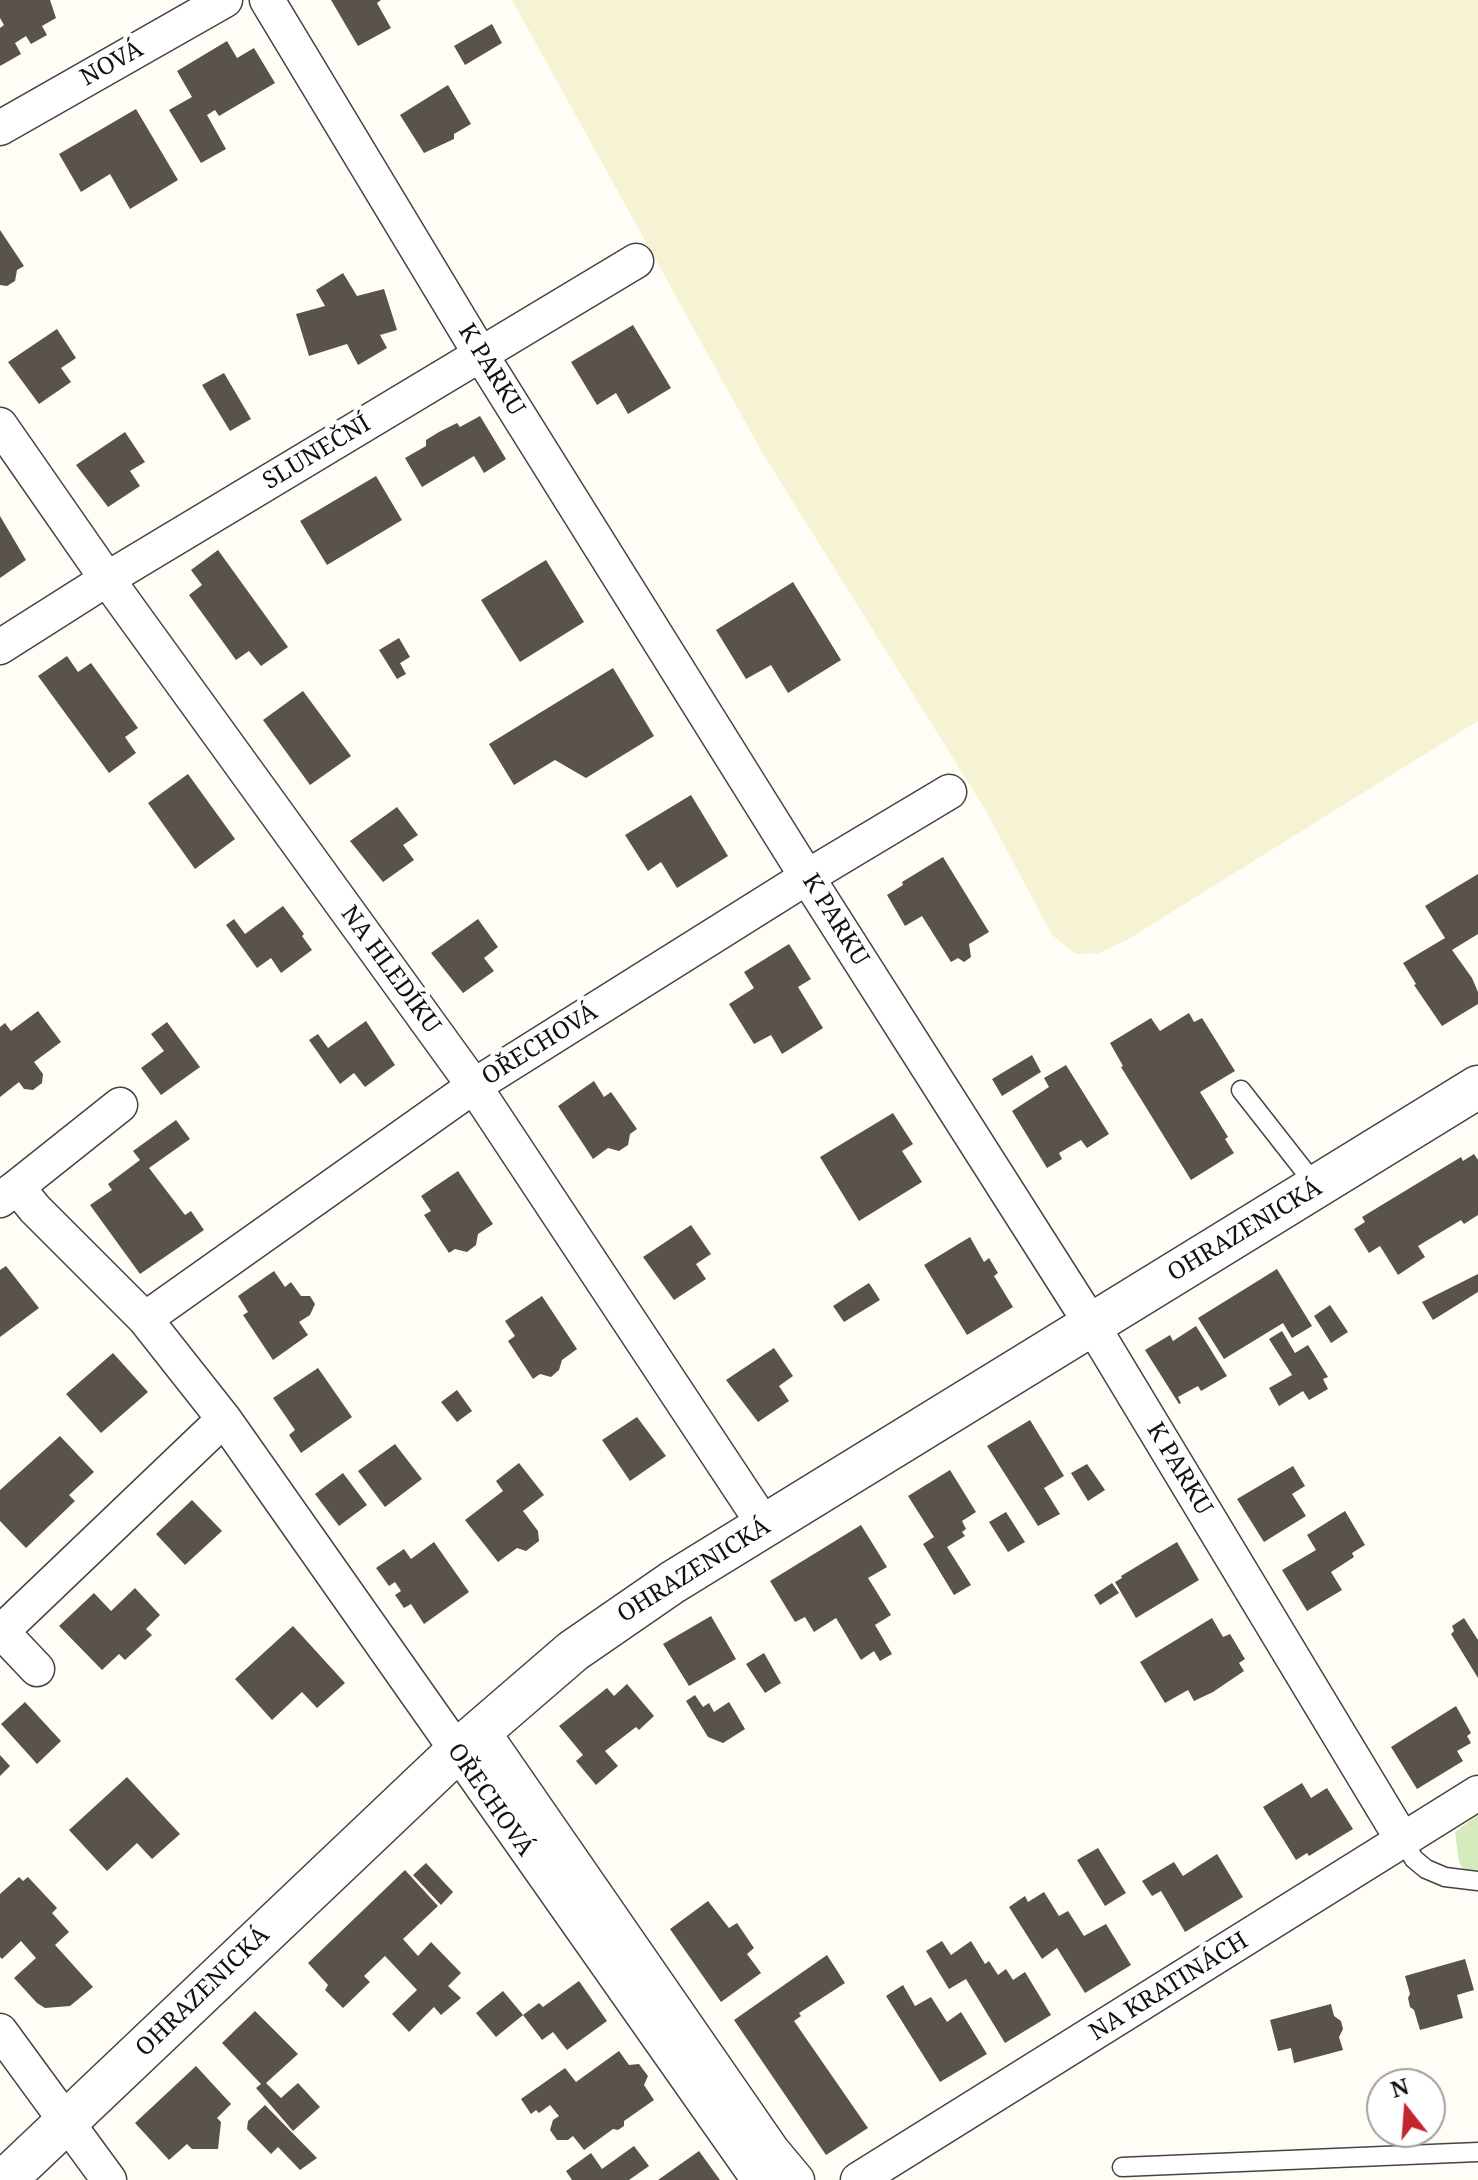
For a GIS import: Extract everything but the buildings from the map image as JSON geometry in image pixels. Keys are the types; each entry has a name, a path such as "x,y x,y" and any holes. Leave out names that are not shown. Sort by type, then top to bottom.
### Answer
{"street":[{"name":"NOVÁ","path":"0,128 225,0"},
{"name":"K PARKU","path":"267,0 481,355 1092,1325 1402,1839"},
{"name":"SLUNEČNÍ","path":"0,647 107,579 636,261"},
{"name":"NA HLEDÍKU","path":"0,425 107,579 474,1086 765,1526"},
{"name":"OŘECHOVÁ","path":"145,1319 474,1086 807,877 949,792"},
{"name":"OHRAZENICKÁ","path":"5,2180 468,1740 573,1651 624,1614 765,1526 1478,1087"},
{"name":"OŘECHOVÁ","path":"120,1105 8,1194 35,1209 145,1319 468,1740 797,2180"},
{"path":"37,1669 1,1631 224,1419"},
{"name":"OŘECHOVÁ","path":"468,1740 759,2180"},
{"name":"NA KRATINÁCH","path":"858,2180 1478,1793"},
{"path":"0,2031 109,2180"}],"lane":[{"path":"1241,1090 1317,1187"},
{"path":"1402,1839 1414,1859 1426,1869 1445,1877 1478,1881"},
{"path":"1122,2167 1478,2152"}],"shaded area":[{"path":"512,0 1478,0 1478,721 1127,940 1099,953 1076,954 1052,935 986,811 763,454"}],"green space":[{"path":"1478,1815 1478,1871 1474,1872 1464,1870 1459,1862 1455,1832"}]}
